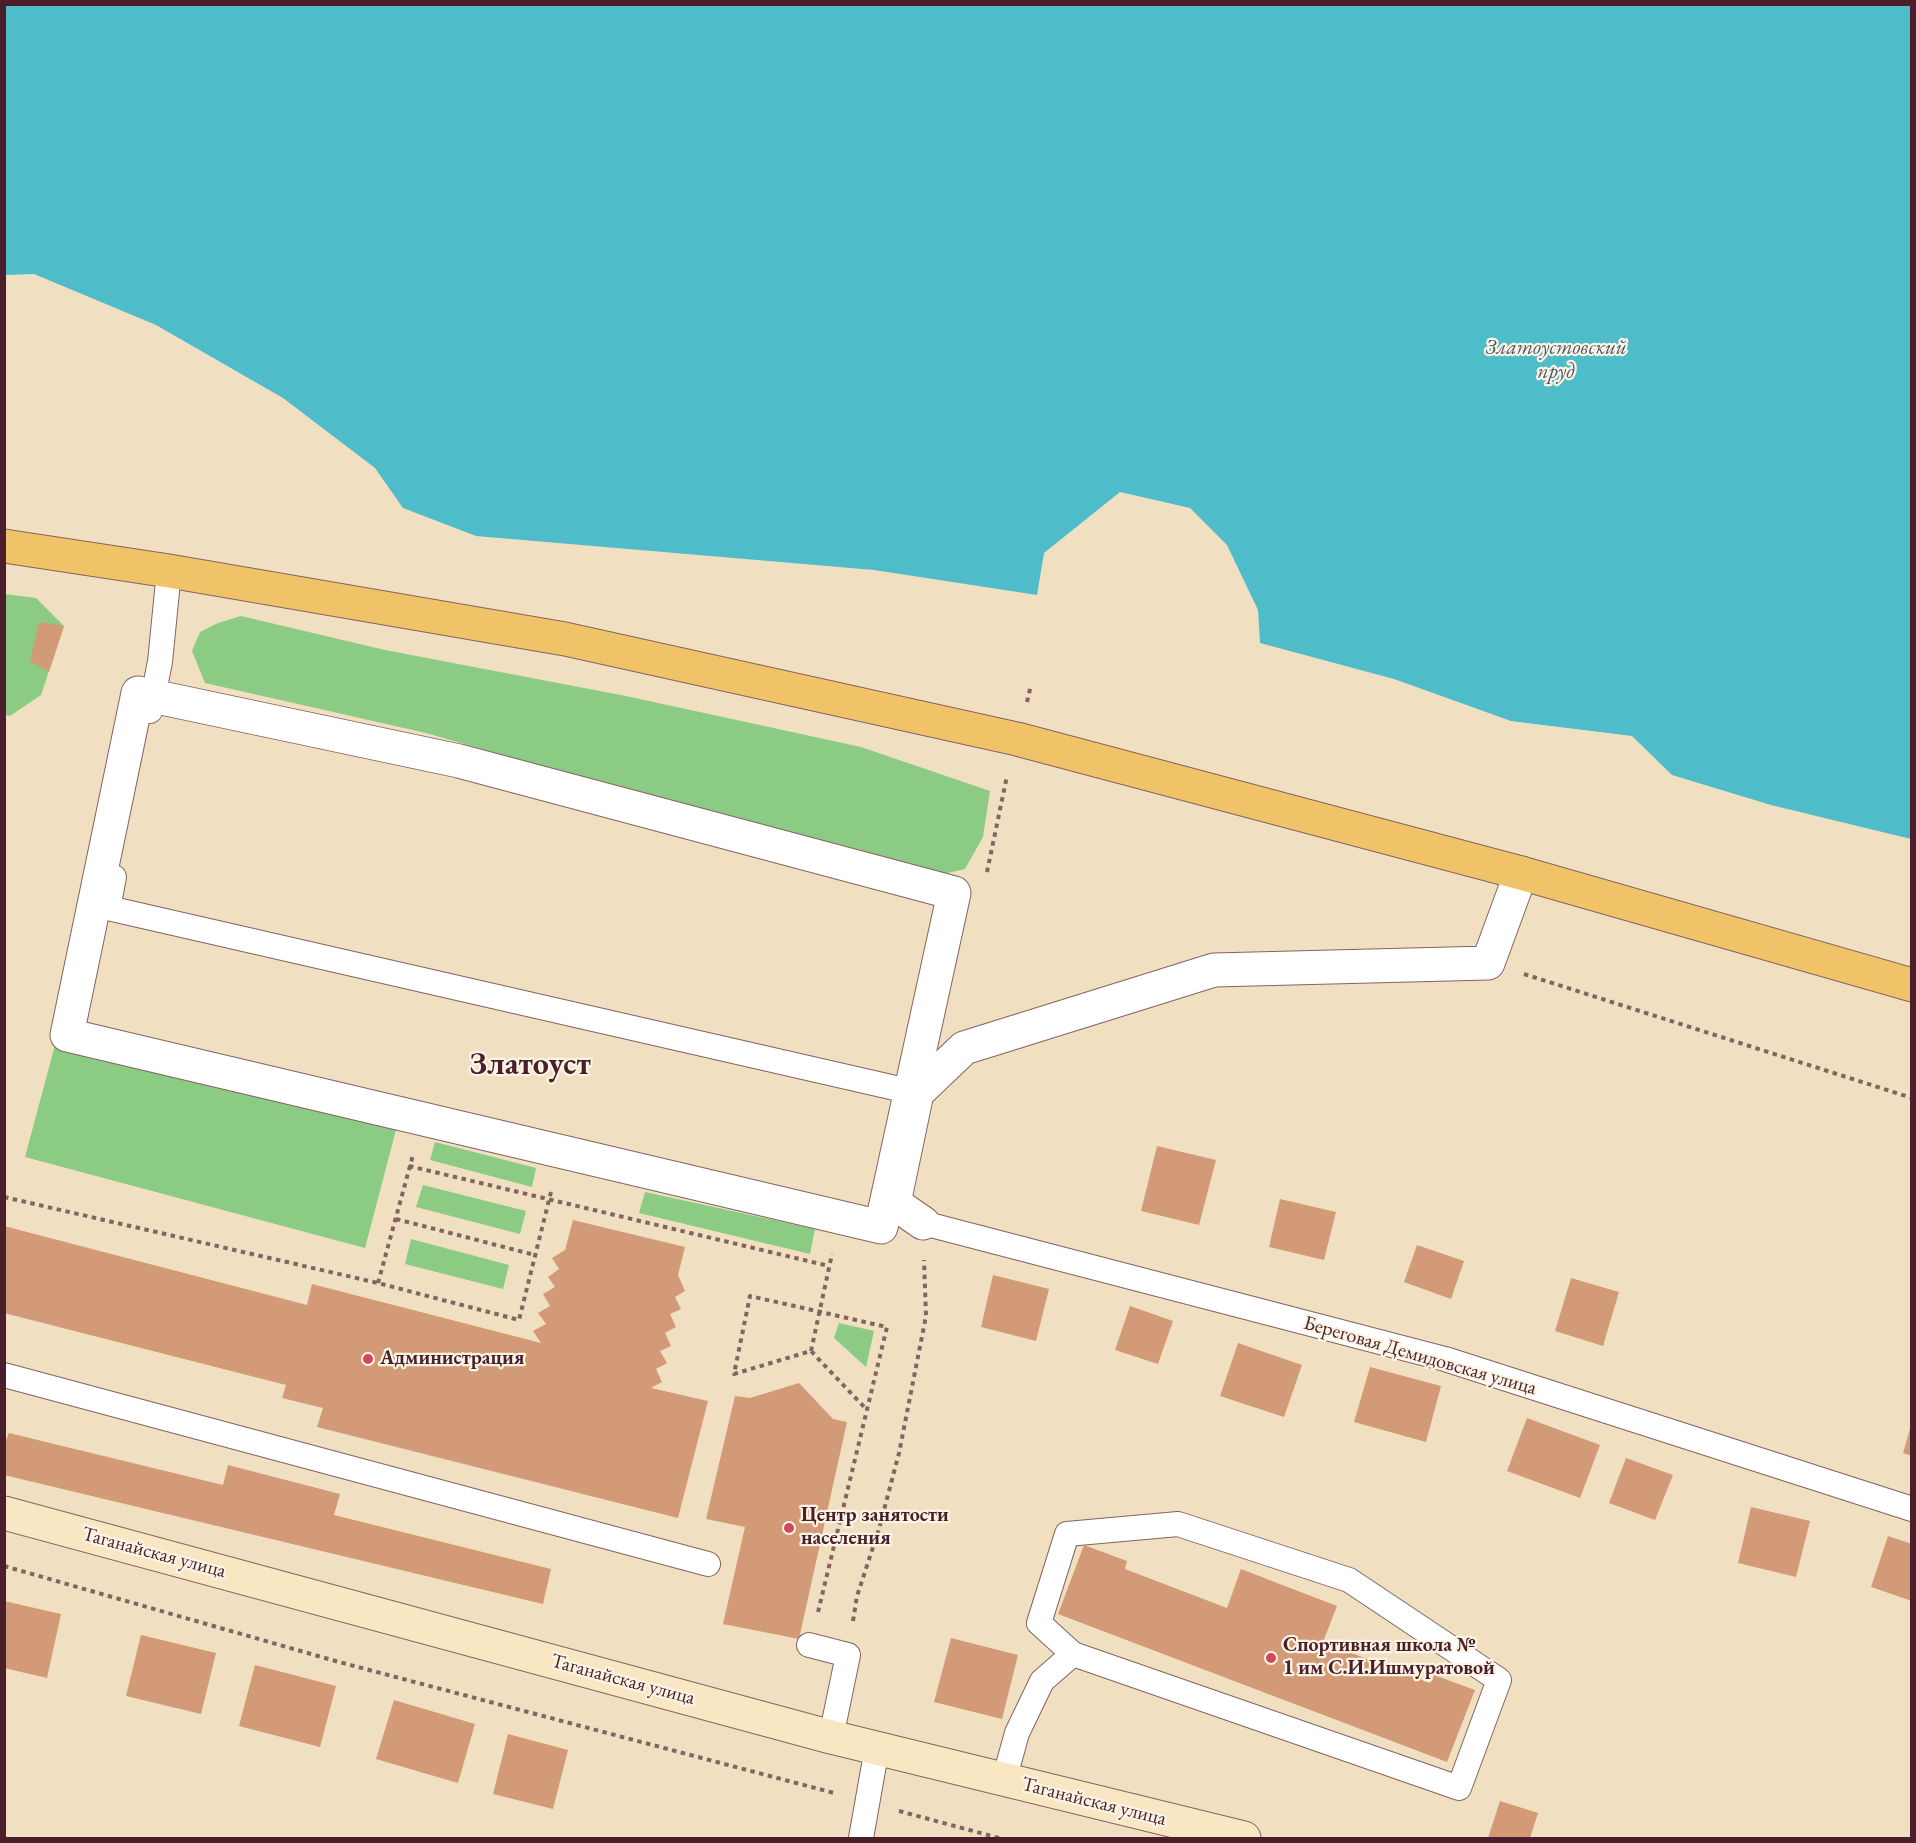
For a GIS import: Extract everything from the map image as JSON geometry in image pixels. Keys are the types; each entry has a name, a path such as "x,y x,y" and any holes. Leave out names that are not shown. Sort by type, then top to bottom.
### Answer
{"main road":[{"path":"4,546 170,571 565,639 1017,739 1521,873 1911,985"},
{"name":"Таганайская улица","path":"4,1513 831,1737 1244,1839"}],"street":[{"path":"923,1223 894,1203 914,1092 954,893 459,760 138,693 66,1035 881,1227 914,1092 964,1048 1214,970 1488,963 1521,873"}],"lane":[{"path":"170,571 160,662 108,908 914,1092"},
{"name":"Береговая Демидовская улица","path":"923,1223 1445,1359 1911,1509"},
{"path":"4,1375 708,1564"},
{"path":"1178,1524 1349,1580 1499,1680 1459,1788 1073,1654 1039,1623 1067,1534 1178,1524"},
{"path":"810,1645 848,1655 831,1737"},
{"path":"1004,1780 1017,1733 1042,1682 1073,1654"},
{"path":"861,1839 877,1748"}],"path":[{"path":"985,879 1001,799 1031,685"},
{"path":"1488,963 1911,1098"},
{"path":"378,1283 423,1119"},
{"path":"4,1197 378,1283 519,1320 560,1152"},
{"path":"410,1166 829,1266"},
{"path":"811,1352 839,1218"},
{"path":"396,1219 535,1255"},
{"path":"848,1655 857,1596 879,1529 899,1453 926,1316 923,1223"},
{"path":"810,1645 887,1327 750,1296 734,1374 811,1352"},
{"path":"811,1352 867,1410"},
{"path":"4,1566 339,1662 868,1802 999,1839"}],"green space":[{"path":"5,594 36,598 64,626 41,695 10,716 5,715"},
{"path":"241,616 385,650 626,696 861,747 990,791 983,837 965,869 943,874 872,854 723,818 426,733 205,683 192,651 200,632 218,623"},
{"path":"55,1045 396,1130 365,1248 25,1157"},
{"path":"435,1142 536,1168 532,1187 430,1160"},
{"path":"423,1185 526,1211 520,1234 416,1207"},
{"path":"645,1192 815,1229 810,1254 639,1213"},
{"path":"411,1239 509,1265 503,1289 405,1264"},
{"path":"839,1323 874,1331 866,1367 834,1338"}],"water":[{"name":"Златоустовский пруд","path":"4,5 1911,5 1911,839 1771,805 1672,775 1632,736 1511,721 1394,679 1260,643 1258,610 1227,545 1190,508 1120,492 1044,553 1037,595 874,570 476,536 403,508 375,468 283,398 156,325 34,274 5,275"}],"building":[{"path":"39,622 64,626 49,672 30,661"},
{"path":"1157,1146 1216,1160 1199,1225 1141,1211"},
{"path":"1280,1199 1336,1212 1324,1260 1269,1247"},
{"path":"573,1220 685,1247 678,1275 685,1291 675,1297 681,1309 670,1314 676,1327 665,1333 671,1346 660,1351 667,1363 656,1369 662,1382 651,1388 708,1401 678,1518 317,1427 323,1408 282,1398 286,1385 4,1313 4,1226 307,1305 312,1284 541,1343 533,1331 546,1324 538,1313 550,1306 543,1294 555,1287 548,1277 559,1269 552,1258 565,1250"},
{"path":"1417,1245 1464,1261 1451,1299 1404,1282"},
{"path":"993,1275 1049,1289 1036,1341 981,1327"},
{"path":"1571,1278 1619,1292 1603,1346 1555,1331"},
{"path":"1130,1306 1173,1321 1158,1364 1115,1350"},
{"path":"1238,1343 1302,1365 1284,1417 1220,1396"},
{"path":"1370,1367 1441,1386 1426,1442 1354,1422"},
{"path":"799,1383 833,1419 847,1422 799,1639 723,1624 745,1527 706,1519 735,1396 750,1398"},
{"path":"1527,1418 1600,1445 1580,1498 1507,1471"},
{"path":"1912,1425 1912,1456 1903,1453"},
{"path":"9,1433 223,1485 228,1465 340,1494 334,1515 551,1569 543,1604 4,1475 4,1440"},
{"path":"1626,1458 1673,1475 1655,1520 1609,1503"},
{"path":"1751,1507 1810,1521 1796,1577 1738,1563"},
{"path":"1888,1536 1912,1544 1912,1601 1871,1587"},
{"name":"Спортивная школа № 1 им С.И.Ишмуратовой","path":"1084,1545 1127,1561 1125,1569 1227,1608 1241,1569 1337,1606 1323,1642 1430,1683 1434,1675 1475,1690 1447,1762 1058,1614"},
{"path":"4,1601 61,1614 47,1678 4,1668"},
{"path":"141,1635 216,1653 201,1714 126,1696"},
{"path":"951,1638 1018,1655 1002,1719 934,1702"},
{"path":"255,1665 336,1686 320,1747 239,1726"},
{"path":"394,1700 475,1724 458,1783 376,1759"},
{"path":"508,1734 568,1750 553,1809 493,1794"},
{"path":"1500,1801 1538,1813 1530,1838 1488,1838"}],"place":[{"name":"Администрация","path":"368,1359"},
{"name":"Центр занятости населения","path":"789,1528"},
{"name":"Спортивная школа № 1 им С.И.Ишмуратовой","path":"1271,1658"}],"district":[{"name":"Златоуст","path":"530,1065"}]}
